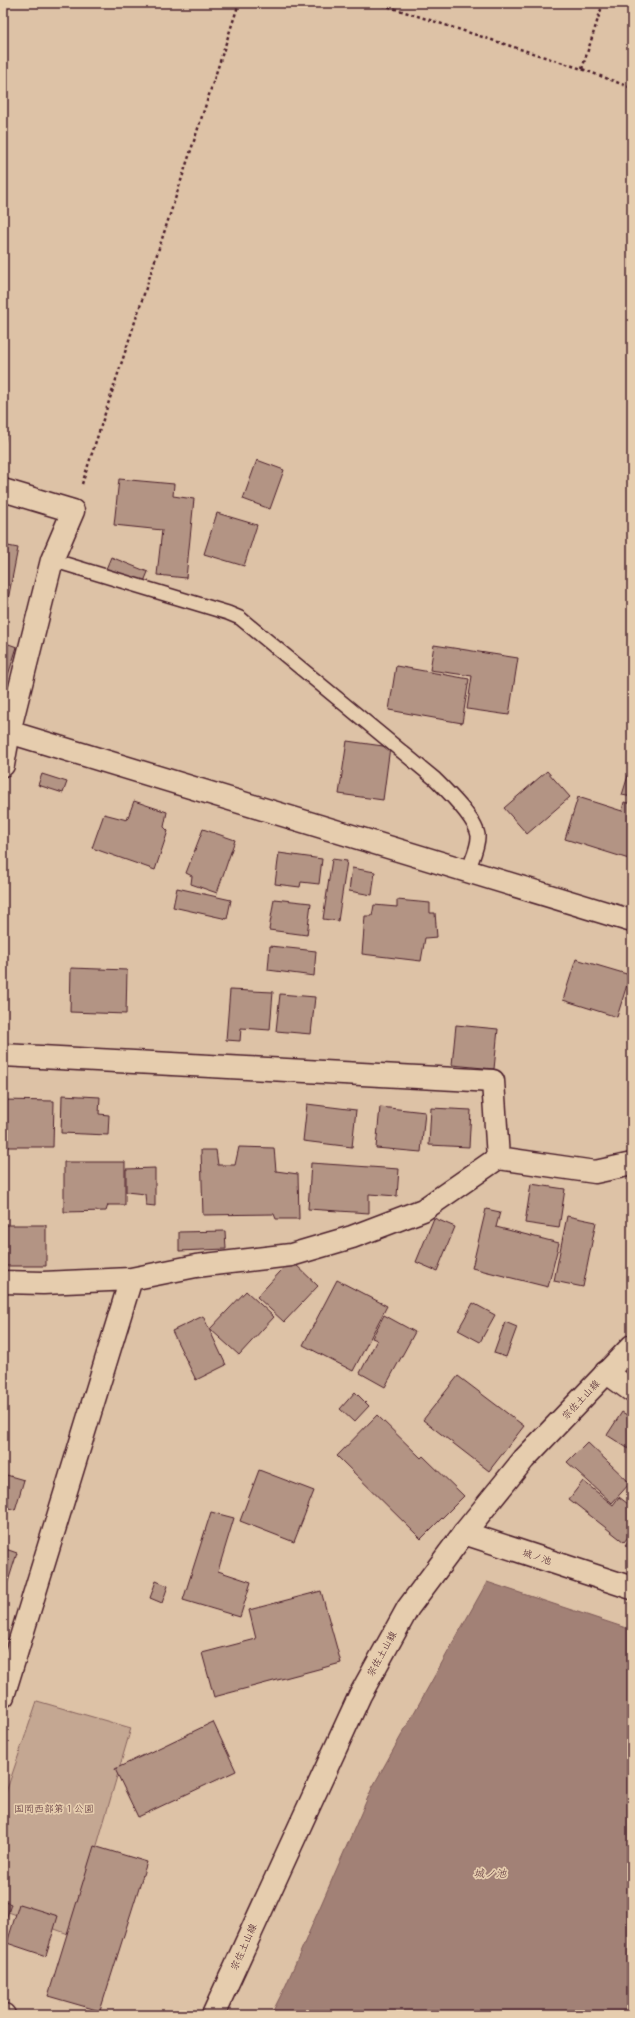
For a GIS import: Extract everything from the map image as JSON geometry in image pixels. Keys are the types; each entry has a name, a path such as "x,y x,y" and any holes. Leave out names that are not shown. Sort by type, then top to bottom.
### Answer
{"street":[{"path":"3,490 73,511 52,560 6,731 3,765"},
{"path":"6,731 632,921"},
{"path":"3,1055 493,1082 498,1158"},
{"path":"3,1282 43,1283 132,1279 196,1266 291,1255 352,1237 423,1210 498,1158 596,1172 632,1164"},
{"path":"3,1696 132,1279"},
{"name":"宗佐土山線","path":"213,2015 360,1695 408,1608 464,1533 524,1460 632,1346"},
{"path":"606,1372 632,1391"},
{"name":"城ノ池","path":"464,1533 632,1588"}],"lane":[{"path":"52,560 228,613 240,618 435,779 454,798 468,816 478,834 477,843 468,871"}],"path":[{"path":"73,511 239,3"},
{"path":"377,3 582,69 632,88"},
{"path":"582,69 603,3"}],"green space":[{"name":"国岡西部第１公園","path":"37,1701 131,1728 71,1935 3,1910 3,1801"}],"water":[{"name":"城ノ池","path":"487,1582 632,1630 632,2015 271,2015 286,1985 372,1788"}],"building":[{"path":"3,429 7,430 3,450"},
{"path":"257,460 284,470 270,509 243,499"},
{"path":"119,479 174,484 173,496 194,499 186,578 157,575 162,530 114,525"},
{"path":"217,513 257,525 244,566 204,554"},
{"path":"3,545 18,548 7,605 3,604"},
{"path":"111,557 148,572 143,584 106,569"},
{"path":"3,642 17,647 3,691"},
{"path":"434,645 518,658 509,715 467,709 472,676 430,670"},
{"path":"396,666 469,679 462,723 389,710"},
{"path":"347,741 390,747 383,800 339,794"},
{"path":"632,766 632,797 622,795"},
{"path":"547,771 570,797 527,834 504,808"},
{"path":"42,774 67,782 63,793 38,785"},
{"path":"578,797 622,811 624,802 632,804 632,860 565,839"},
{"path":"134,801 167,812 164,827 168,831 155,870 92,848 104,814 127,820"},
{"path":"203,829 235,840 217,893 191,884 192,876 186,873"},
{"path":"279,853 322,859 319,884 301,882 300,887 275,884"},
{"path":"332,859 347,861 338,921 323,919"},
{"path":"352,868 375,872 372,895 349,891"},
{"path":"177,888 231,900 227,919 173,907"},
{"path":"274,899 311,903 307,935 269,930"},
{"path":"397,900 430,903 430,913 435,913 437,937 425,938 421,961 362,954 365,916 372,916 374,905 397,907"},
{"path":"270,946 316,951 314,976 268,970"},
{"path":"576,959 630,975 617,1017 563,1000"},
{"path":"71,968 127,970 126,1014 70,1012"},
{"path":"230,990 273,992 270,1030 241,1028 240,1041 226,1040"},
{"path":"280,994 315,997 311,1034 276,1031"},
{"path":"456,1025 498,1029 494,1069 452,1065"},
{"path":"62,1095 100,1097 99,1114 109,1115 108,1135 61,1133"},
{"path":"3,1100 54,1101 53,1147 3,1147"},
{"path":"307,1104 356,1110 352,1147 303,1141"},
{"path":"380,1107 425,1112 421,1152 376,1148"},
{"path":"431,1108 471,1110 469,1147 429,1145"},
{"path":"239,1147 274,1148 276,1171 298,1174 299,1219 276,1219 274,1214 203,1215 201,1150 216,1150 218,1165 235,1165"},
{"path":"64,1162 125,1162 125,1205 108,1205 106,1211 64,1212"},
{"path":"311,1163 399,1169 397,1196 369,1194 369,1213 308,1209"},
{"path":"155,1168 155,1206 146,1205 145,1194 126,1192 126,1169"},
{"path":"531,1184 565,1189 559,1228 525,1223"},
{"path":"486,1209 500,1212 496,1227 559,1243 548,1287 472,1268"},
{"path":"567,1216 596,1222 583,1287 554,1281"},
{"path":"434,1218 455,1227 437,1271 416,1262"},
{"path":"3,1225 46,1225 46,1266 3,1266"},
{"path":"225,1231 226,1249 179,1251 179,1232"},
{"path":"291,1260 318,1286 284,1322 257,1297"},
{"path":"337,1280 387,1306 353,1371 303,1345"},
{"path":"246,1291 274,1317 239,1355 210,1329"},
{"path":"473,1303 495,1315 480,1342 458,1330"},
{"path":"384,1315 415,1332 385,1387 360,1373 377,1340 372,1338"},
{"path":"203,1316 226,1365 196,1380 172,1331"},
{"path":"505,1322 517,1327 506,1357 494,1353"},
{"path":"458,1376 524,1426 489,1471 423,1420"},
{"path":"355,1392 369,1406 354,1422 340,1409"},
{"path":"622,1412 632,1418 632,1451 607,1435"},
{"path":"377,1415 421,1458 423,1456 464,1496 421,1539 337,1456"},
{"path":"587,1442 630,1483 612,1503 567,1462"},
{"path":"259,1470 314,1491 294,1542 240,1521"},
{"path":"3,1474 24,1480 15,1510 3,1506"},
{"path":"583,1481 613,1505 619,1497 632,1507 632,1532 624,1542 569,1499"},
{"path":"211,1512 234,1518 218,1571 251,1582 240,1617 183,1600"},
{"path":"632,1536 632,1550 625,1545"},
{"path":"3,1548 17,1553 6,1588 3,1587"},
{"path":"156,1581 168,1586 162,1603 150,1598"},
{"path":"321,1591 341,1663 214,1697 202,1653 256,1639 249,1610"},
{"path":"213,1722 236,1771 138,1817 115,1769"},
{"path":"94,1846 147,1862 100,2011 48,1996"},
{"path":"3,1901 11,1904 3,1929"},
{"path":"19,1904 58,1916 46,1956 7,1943"}]}
